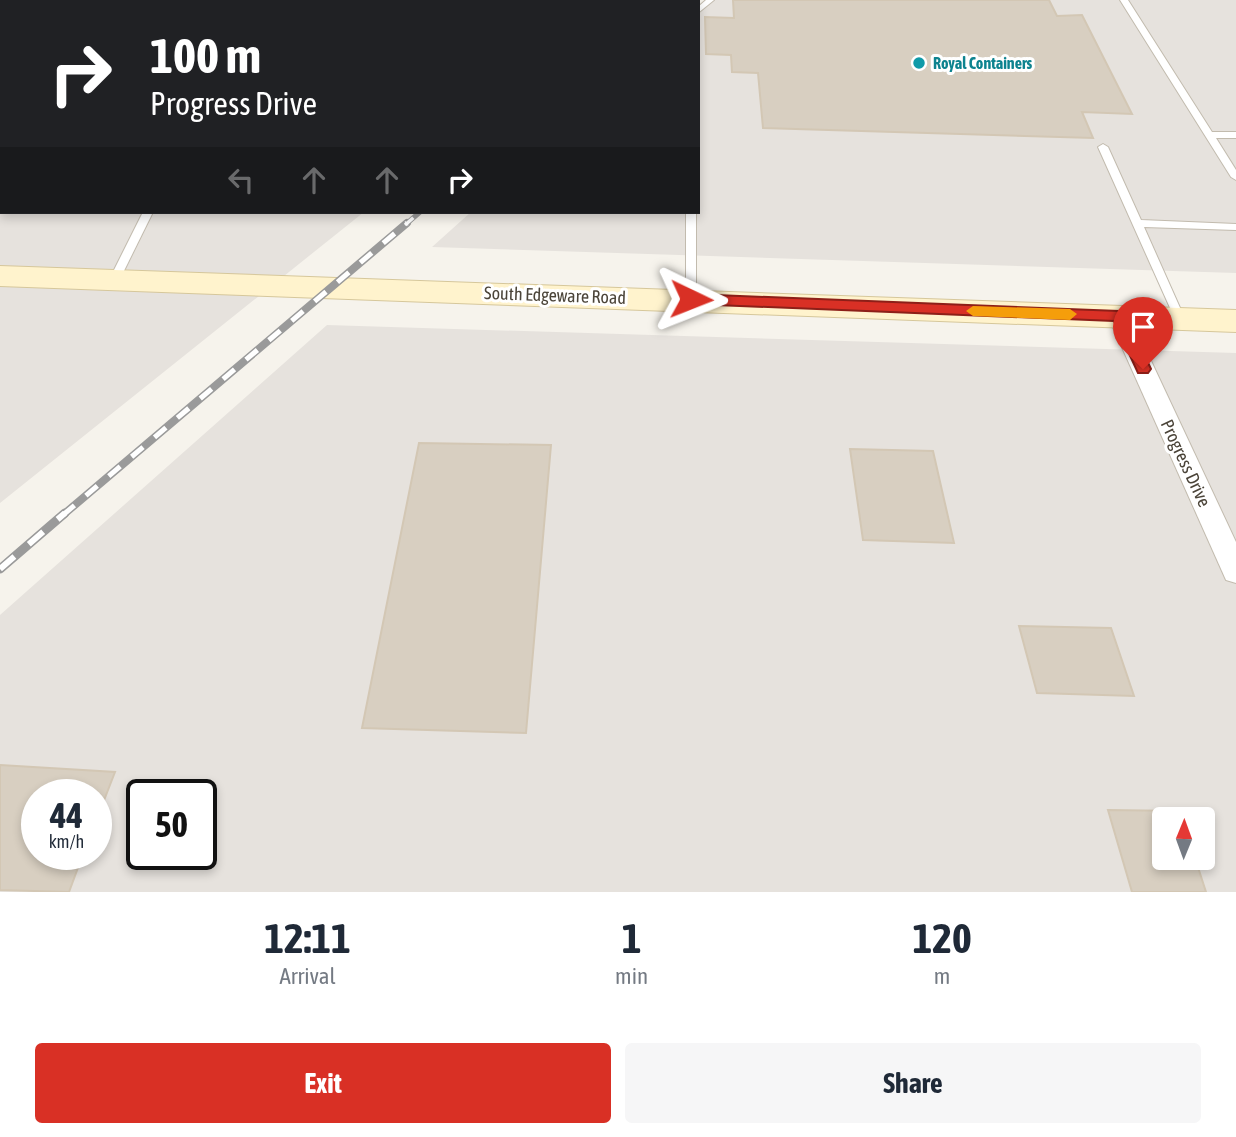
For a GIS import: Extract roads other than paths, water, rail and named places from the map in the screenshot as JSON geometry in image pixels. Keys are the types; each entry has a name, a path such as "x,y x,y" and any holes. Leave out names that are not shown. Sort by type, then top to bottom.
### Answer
{"main road":[{"name":"South Edgeware Road","path":"0,276 691,299 1236,321"}],"street":[{"name":"Progress Drive","path":"1119,316 1236,571"}],"lane":[{"path":"1124,0 1236,177"},
{"path":"1210,135 1236,135"},
{"path":"1103,147 1180,319"},
{"path":"114,280 147,214"},
{"path":"691,214 691,299"},
{"path":"1137,223 1236,227"}],"railway":[{"path":"405,225 418,214"},
{"path":"63,515 407,223"},
{"path":"0,569 65,513"}],"place":[{"name":"Royal Containers","path":"919,63"}]}
